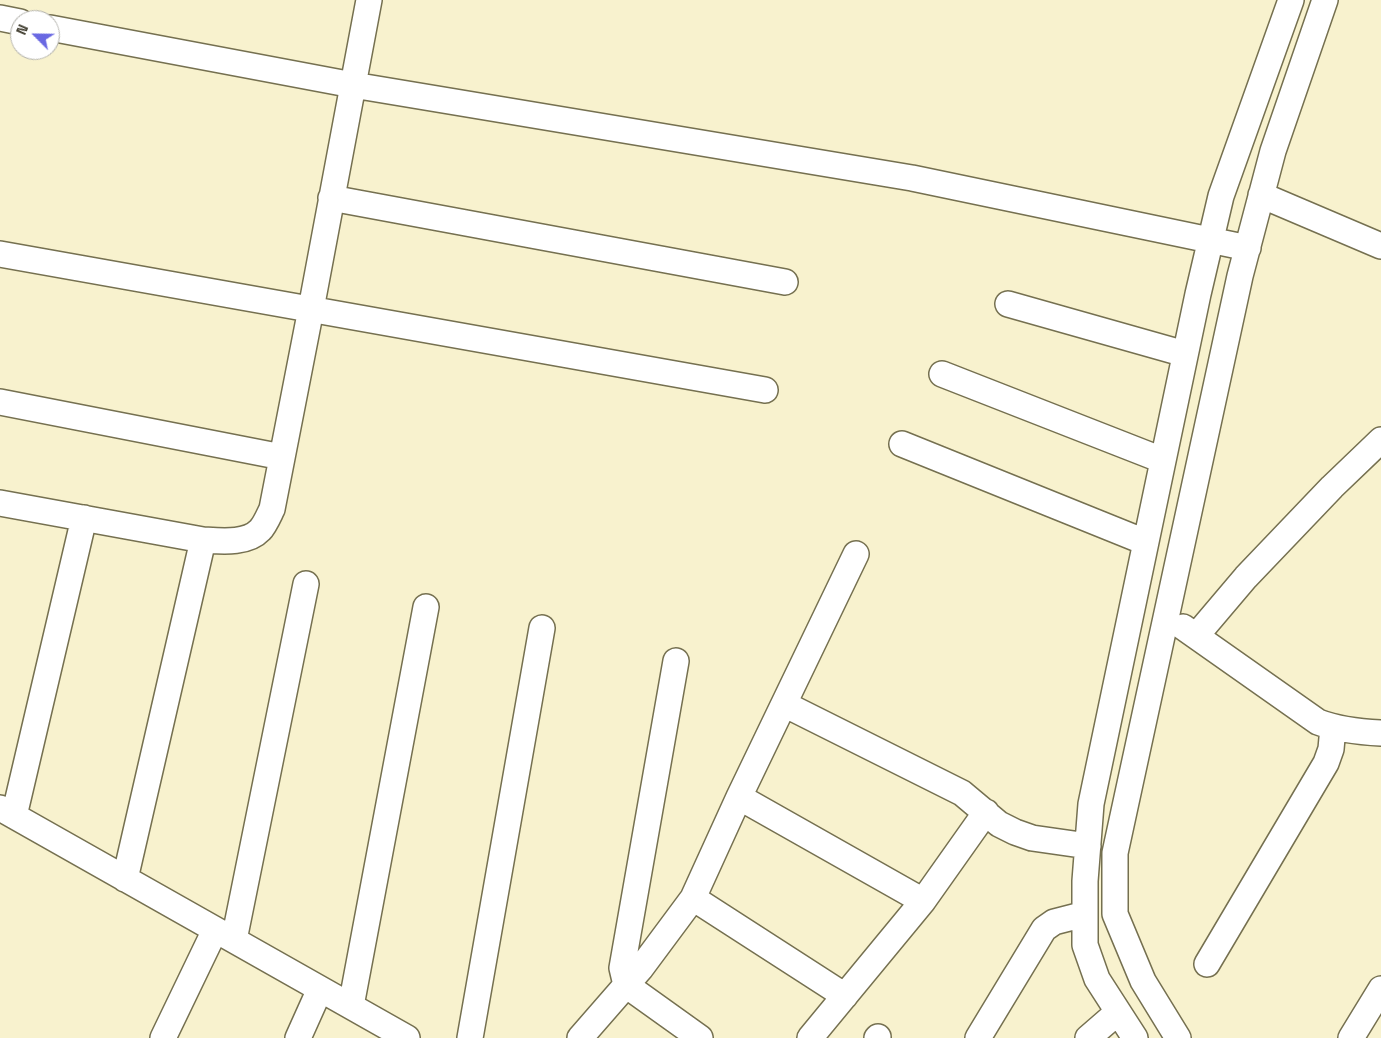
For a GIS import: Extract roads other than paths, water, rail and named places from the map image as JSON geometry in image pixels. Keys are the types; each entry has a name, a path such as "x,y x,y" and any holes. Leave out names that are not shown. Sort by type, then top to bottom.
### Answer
{"street":[{"path":"0,503 203,540 228,541 246,538 260,530 272,509 312,309 369,0"},
{"path":"1135,1038 1097,978 1085,945 1085,881 1091,804 1162,460 1210,240 1221,196 1291,0"},
{"path":"1178,1038 1143,981 1115,914 1114,853 1240,276 1273,151 1325,0"},
{"path":"60,30 353,85 912,178 1248,248"},
{"path":"1261,196 1381,246"},
{"path":"331,198 785,282"},
{"path":"0,254 765,390"},
{"path":"1008,304 1185,354"},
{"path":"942,374 1162,460"},
{"path":"0,402 282,457"},
{"path":"1196,636 1246,577 1332,487 1381,440"},
{"path":"902,444 1145,542"},
{"path":"84,518 7,812 401,1036"},
{"path":"125,879 203,540"},
{"path":"580,1038 641,968 693,898 739,797 856,554"},
{"path":"163,1038 224,935 306,584"},
{"path":"351,1006 426,606"},
{"path":"1166,615 1318,722 1353,731 1381,733"},
{"path":"470,1038 542,628"},
{"path":"676,660 622,968 626,985 700,1038"},
{"path":"784,704 962,793 999,824 1015,832 1032,838 1088,846"},
{"path":"1207,964 1326,762 1331,749 1333,727"},
{"path":"739,797 923,901"},
{"path":"1091,804 1125,806"},
{"path":"810,1038 923,901 986,812"},
{"path":"693,898 845,996"},
{"path":"978,1038 1044,929 1054,922 1085,914"},
{"path":"298,1038 320,989"},
{"path":"1351,1038 1381,989"},
{"path":"1088,1038 1118,1012"}]}
